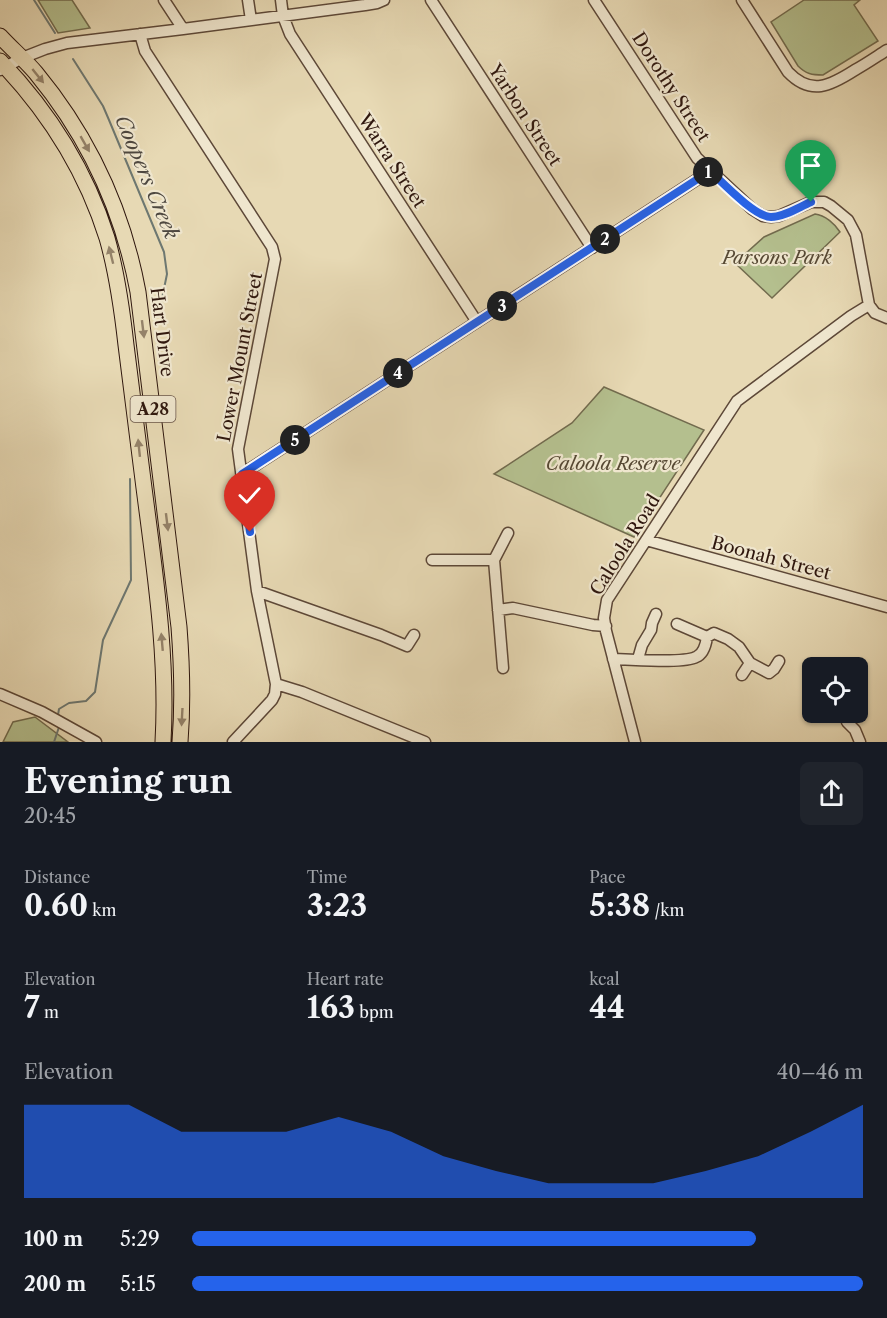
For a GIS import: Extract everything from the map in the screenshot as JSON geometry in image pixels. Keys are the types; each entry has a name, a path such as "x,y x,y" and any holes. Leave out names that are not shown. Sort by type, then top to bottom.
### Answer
{"highway":[{"name":"Hart Drive","path":"0,36 34,71 53,95 93,159 118,215 135,276 179,627 183,702 180,742"},
{"name":"Hart Drive","path":"2,66 35,100 58,132 101,221 115,271 124,324 160,614 165,687 163,742"}],"street":[{"path":"164,0 183,29"},
{"path":"248,0 251,20"},
{"name":"Warra Street","path":"281,0 283,16 290,34 477,322"},
{"path":"2,66 66,43 365,5 384,0"},
{"name":"Yarbon Street","path":"431,0 592,248"},
{"name":"Dorothy Street","path":"594,0 697,158 753,209 763,216 771,217 818,201 825,202 848,220 855,235 869,305"},
{"path":"742,0 788,72 804,84 816,87 827,86 839,81 887,50"},
{"name":"Lower Mount Street","path":"140,34 145,51 275,253 238,449 257,591 276,684"},
{"path":"242,474 710,171"},
{"path":"869,305 875,313 887,318"},
{"name":"Caloola Road","path":"635,742 604,618 607,600 738,400 869,305"},
{"path":"503,668 494,560 508,533"},
{"name":"Boonah Street","path":"646,540 887,607"},
{"path":"432,560 494,560"},
{"path":"257,591 407,646 414,635"},
{"path":"498,610 513,608 606,626"},
{"path":"638,659 656,614"},
{"path":"677,624 707,637"},
{"path":"613,659 681,660 698,657 707,637 714,633 739,647 750,663 768,673 779,662"},
{"path":"742,675 750,663"},
{"path":"233,742 272,700 276,684 302,692 425,742"},
{"path":"0,694 64,723 96,742"},
{"path":"848,723 855,730 860,742"}],"green space":[{"path":"38,0 72,0 90,28 58,33"},
{"path":"804,0 860,0 854,5 878,41 823,75 807,72 798,66 771,22"},
{"name":"Parsons Park","path":"815,214 829,220 840,232 772,298 735,263 764,237"},
{"name":"Caloola Reserve","path":"604,387 704,430 634,537 494,474 572,423"},
{"path":"35,717 68,742 3,742 13,722"}],"waterway":[{"name":"Coopers Creek","path":"34,0 55,33"},
{"name":"Coopers Creek","path":"73,59 103,106 164,252 167,274 159,313"},
{"name":"Coopers Creek","path":"58,715 59,709 69,703 86,701 95,692 103,640 131,580 130,479"},
{"name":"Coopers Creek","path":"54,742 59,727"}],"route":[{"path":"250,532 242,474 710,171 763,216 779,216 811,202"}]}
